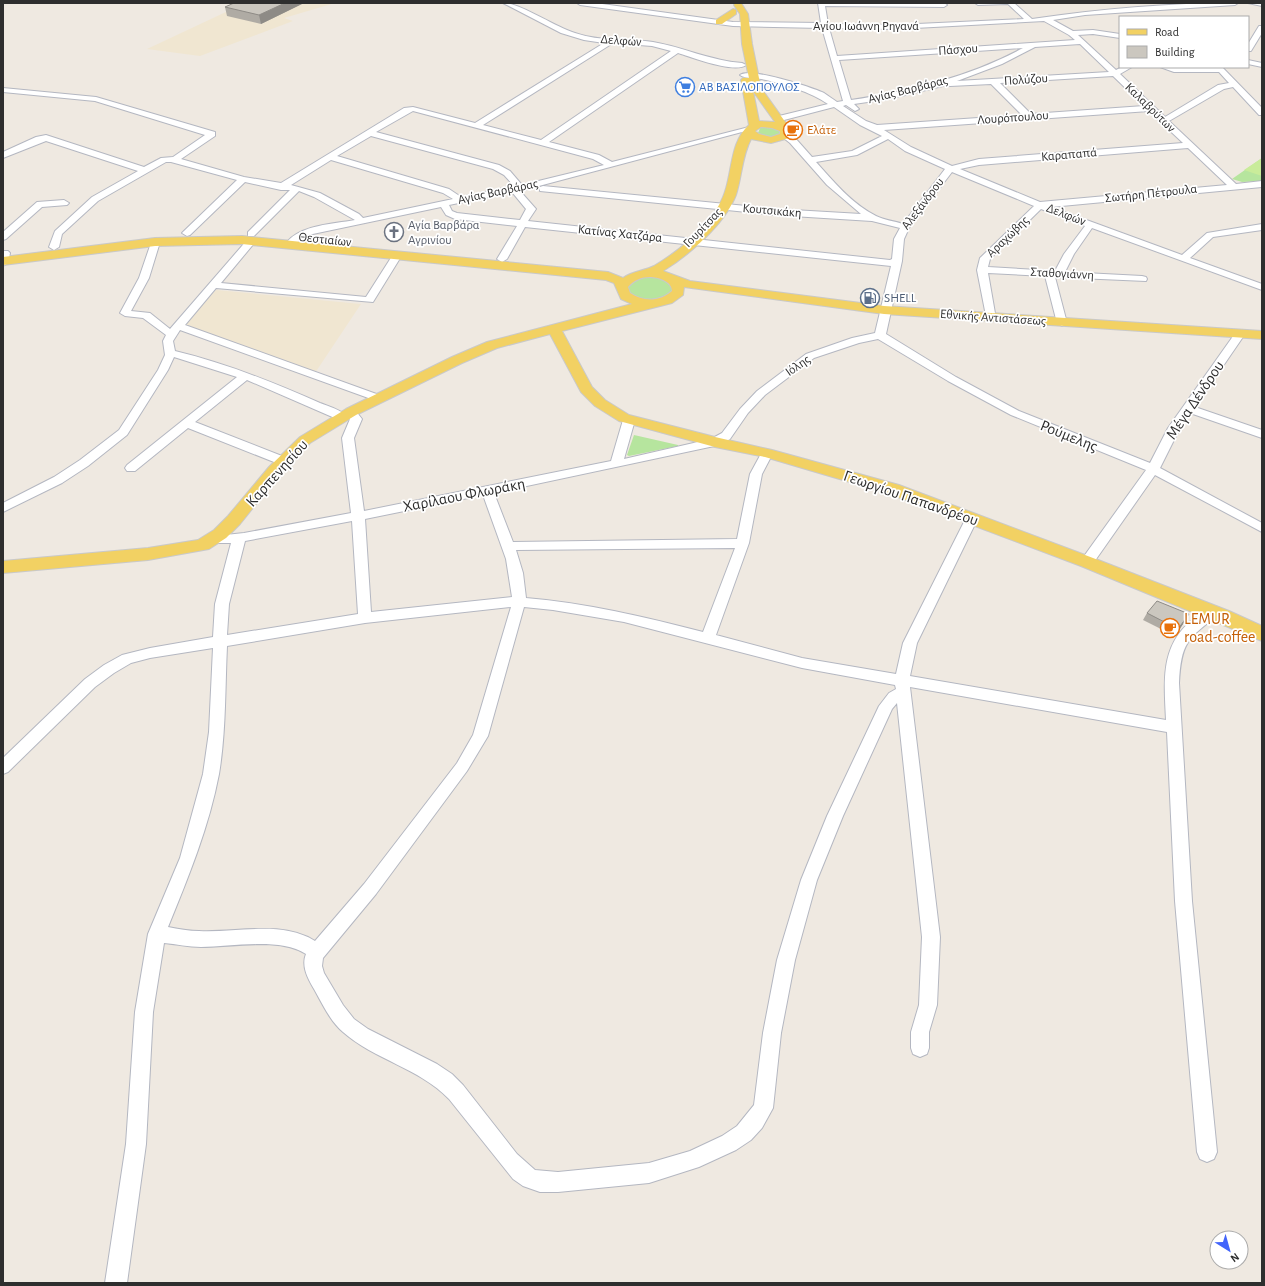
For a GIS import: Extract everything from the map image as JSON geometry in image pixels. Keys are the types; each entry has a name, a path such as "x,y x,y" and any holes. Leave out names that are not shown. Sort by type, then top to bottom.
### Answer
{"main road":[{"path":"719,22 737,7"},
{"path":"735,34 733,24 737,7"},
{"path":"737,7 744,14 751,129 765,140 777,140 786,133"},
{"path":"737,44 758,93 778,119 786,133"},
{"path":"751,129 778,119"},
{"path":"751,129 772,125 786,133"},
{"name":"Γουρίτσας","path":"666,273 692,242 712,222 724,206 729,196 751,129"},
{"name":"Θεστιαίων","path":"4,258 54,247 139,236 187,233 251,237 648,273 666,273"},
{"name":"Θεστιαίων","path":"4,258 155,242 251,237"},
{"name":"Θεστιαίων","path":"293,241 397,255 608,276 620,281 622,289 633,300 651,303"},
{"name":"Καρπενησίου","path":"588,319 604,310 630,278 648,273"},
{"path":"666,273 676,282 678,292 668,300"},
{"name":"Εθνικής Αντιστάσεως","path":"666,273 688,284 884,310 991,319 1262,335"},
{"name":"Εθνικής Αντιστάσεως","path":"651,303 704,292 726,290"},
{"name":"Καρπενησίου","path":"3,567 175,551 197,546 212,540 234,520 283,461 305,440 346,415 477,350 651,303"},
{"path":"564,346 588,319"},
{"path":"548,330 564,346 571,364"},
{"path":"548,330 554,350 571,364"},
{"name":"Γεωργίου Παπανδρέου","path":"571,364 586,389 595,400 629,420 767,454 894,489 1087,562 1213,612 1262,634"}],"street":[{"name":"Δελφών","path":"506,3 531,17 572,35 587,38 647,43 748,70 828,98 847,99 871,120 876,128"},
{"name":"Αγίου Ιωάννη Ρηγανά","path":"580,3 733,24 896,27 944,12 1030,21 1085,13 1235,3"},
{"path":"847,99 836,58 825,26 821,3 944,12"},
{"path":"978,3 1005,3"},
{"path":"1010,3 1030,21"},
{"path":"1085,13 1145,3 1163,16"},
{"path":"1250,3 1262,4"},
{"path":"1090,5 1100,11"},
{"name":"Καλαβρύτων","path":"1046,19 1072,33 1233,186"},
{"path":"1249,48 1262,28"},
{"path":"1072,33 1093,32 1119,36"},
{"path":"477,125 613,40"},
{"name":"Πάσχου","path":"836,58 1081,42"},
{"name":"Αγίας Βαρβάρας","path":"778,119 838,105 847,99 897,95 938,84 989,66 1018,54 1034,45"},
{"path":"543,142 677,50"},
{"path":"1249,62 1262,65"},
{"path":"1115,74 1126,68"},
{"path":"1167,68 1174,70 1219,68 1262,114"},
{"name":"Πολύζου","path":"938,84 1115,74"},
{"path":"994,82 1029,117"},
{"path":"1164,121 1221,87 1234,84"},
{"path":"3,90 92,98 212,134 175,159"},
{"name":"Δελφών","path":"828,98 863,123 876,128 913,152 950,169 1090,225 1262,287"},
{"name":"Λουρόπουλου","path":"876,128 1151,108"},
{"path":"281,187 407,110 413,109 543,142 596,157 611,165"},
{"name":"Αγίας Βαρβάρας","path":"707,139 751,129"},
{"name":"Αγίας Βαρβάρας","path":"293,241 305,233 517,188 539,195 611,165 707,139 751,129"},
{"path":"370,133 496,167 508,173 517,188 539,195 502,259"},
{"path":"786,133 843,194 862,211 873,218"},
{"path":"810,160 854,153 888,136"},
{"path":"3,155 39,139 46,138 145,170"},
{"name":"Καραπαπά","path":"950,169 979,162 1190,145"},
{"path":"330,157 446,191 454,195 459,200"},
{"path":"54,247 58,233 95,199 164,160 175,159 243,179 281,187 297,188 317,195 356,216 361,221"},
{"name":"Αλεξάνδρου","path":"884,310 897,261 899,239 905,227 950,169"},
{"path":"187,233 243,179"},
{"path":"1260,184 1262,193"},
{"name":"Σωτήρη Πέτρουλα","path":"1040,205 1260,184"},
{"path":"3,508 58,480 119,437 129,425 163,370 170,353 168,343 175,330 251,237 297,188"},
{"name":"Κουτσικάκη","path":"539,195 724,206 783,213 873,218 905,227"},
{"path":"3,237 40,204 64,203"},
{"name":"Κατίνας Χατζάρα","path":"443,204 451,215 455,216 692,242 890,262 897,261"},
{"name":"Αραχώβης","path":"991,319 982,270 985,258 1040,205"},
{"path":"1062,323 1054,274 1090,225"},
{"path":"1183,259 1210,235 1262,227"},
{"path":"155,242 144,278 125,313 146,315 165,331 175,330 378,398"},
{"path":"213,285 369,300 397,255"},
{"name":"Σταθογιάννη","path":"982,270 1142,279"},
{"path":"880,335 884,310"},
{"name":"Μέγα Δένδρου","path":"1087,562 1153,469 1174,428 1240,334"},
{"name":"Ιόλης","path":"715,442 726,436 744,411 760,393 810,356 856,340 880,335"},
{"name":"Ρούμελης","path":"880,335 952,379 1015,413 1153,469 1262,528"},
{"path":"170,353 245,376 356,419 348,438 358,516 365,618"},
{"path":"131,468 245,376"},
{"path":"1188,408 1262,434"},
{"path":"616,464 629,420"},
{"path":"187,423 283,461"},
{"name":"Χαρίλαου Φλωράκη","path":"212,540 239,538 358,516 616,464 715,442"},
{"path":"707,638 712,629 743,543 752,486 756,474 767,454"},
{"path":"487,490 508,546 518,578 519,602 480,736 462,767 370,889 317,952 313,958 313,966 316,976 337,1011 348,1025 361,1035 430,1071 445,1081 456,1092 510,1161 520,1172 530,1179 540,1182 558,1182 649,1173 692,1160 729,1143 744,1133 755,1121 763,1108 772,1033 786,960 809,880 835,816 880,719 890,701 903,687"},
{"path":"920,1048 920,1032 929,1000 930,936 903,687 904,665 910,643 972,518"},
{"path":"116,1283 136,1144 144,1012 157,934 188,858 211,774 216,732 223,598 239,538"},
{"path":"508,546 743,543"},
{"path":"3,768 90,683 109,669 127,659 150,653 221,643 365,618 492,603 519,602 553,605 624,617 802,663 903,687 1174,728"},
{"path":"1207,1152 1188,967 1174,728 1172,666 1177,646 1184,634 1213,612"},
{"path":"157,934 199,938 283,937 303,943 317,952"}],"shaded area":[{"path":"245,3 335,3 284,18 293,21 200,56 147,49"},
{"path":"216,290 361,304 315,373 184,326"}],"green space":[{"path":"770,127 779,130 781,133 770,137 758,133 760,128"},
{"path":"1262,158 1262,181 1242,182 1232,179"},
{"path":"1262,158 1262,176 1244,170"},
{"path":"648,276 663,278 674,289 668,297 648,301 630,294 627,287 634,279"},
{"path":"634,435 678,446 629,456 627,455"}],"building":[{"path":"234,3 285,3 259,15 225,7"},
{"path":"1157,601 1189,614 1178,629 1147,613"}],"place":[{"name":"ΑΒ ΒΑΣΙΛΟΠΟΥΛΟΣ","path":"685,87"},
{"name":"Ελάτε","path":"793,130"},
{"name":"Αγία Βαρβάρα Αγρινίου","path":"394,232"},
{"name":"SHELL","path":"870,298"},
{"name":"LEMUR road-coffee","path":"1170,628"}]}
